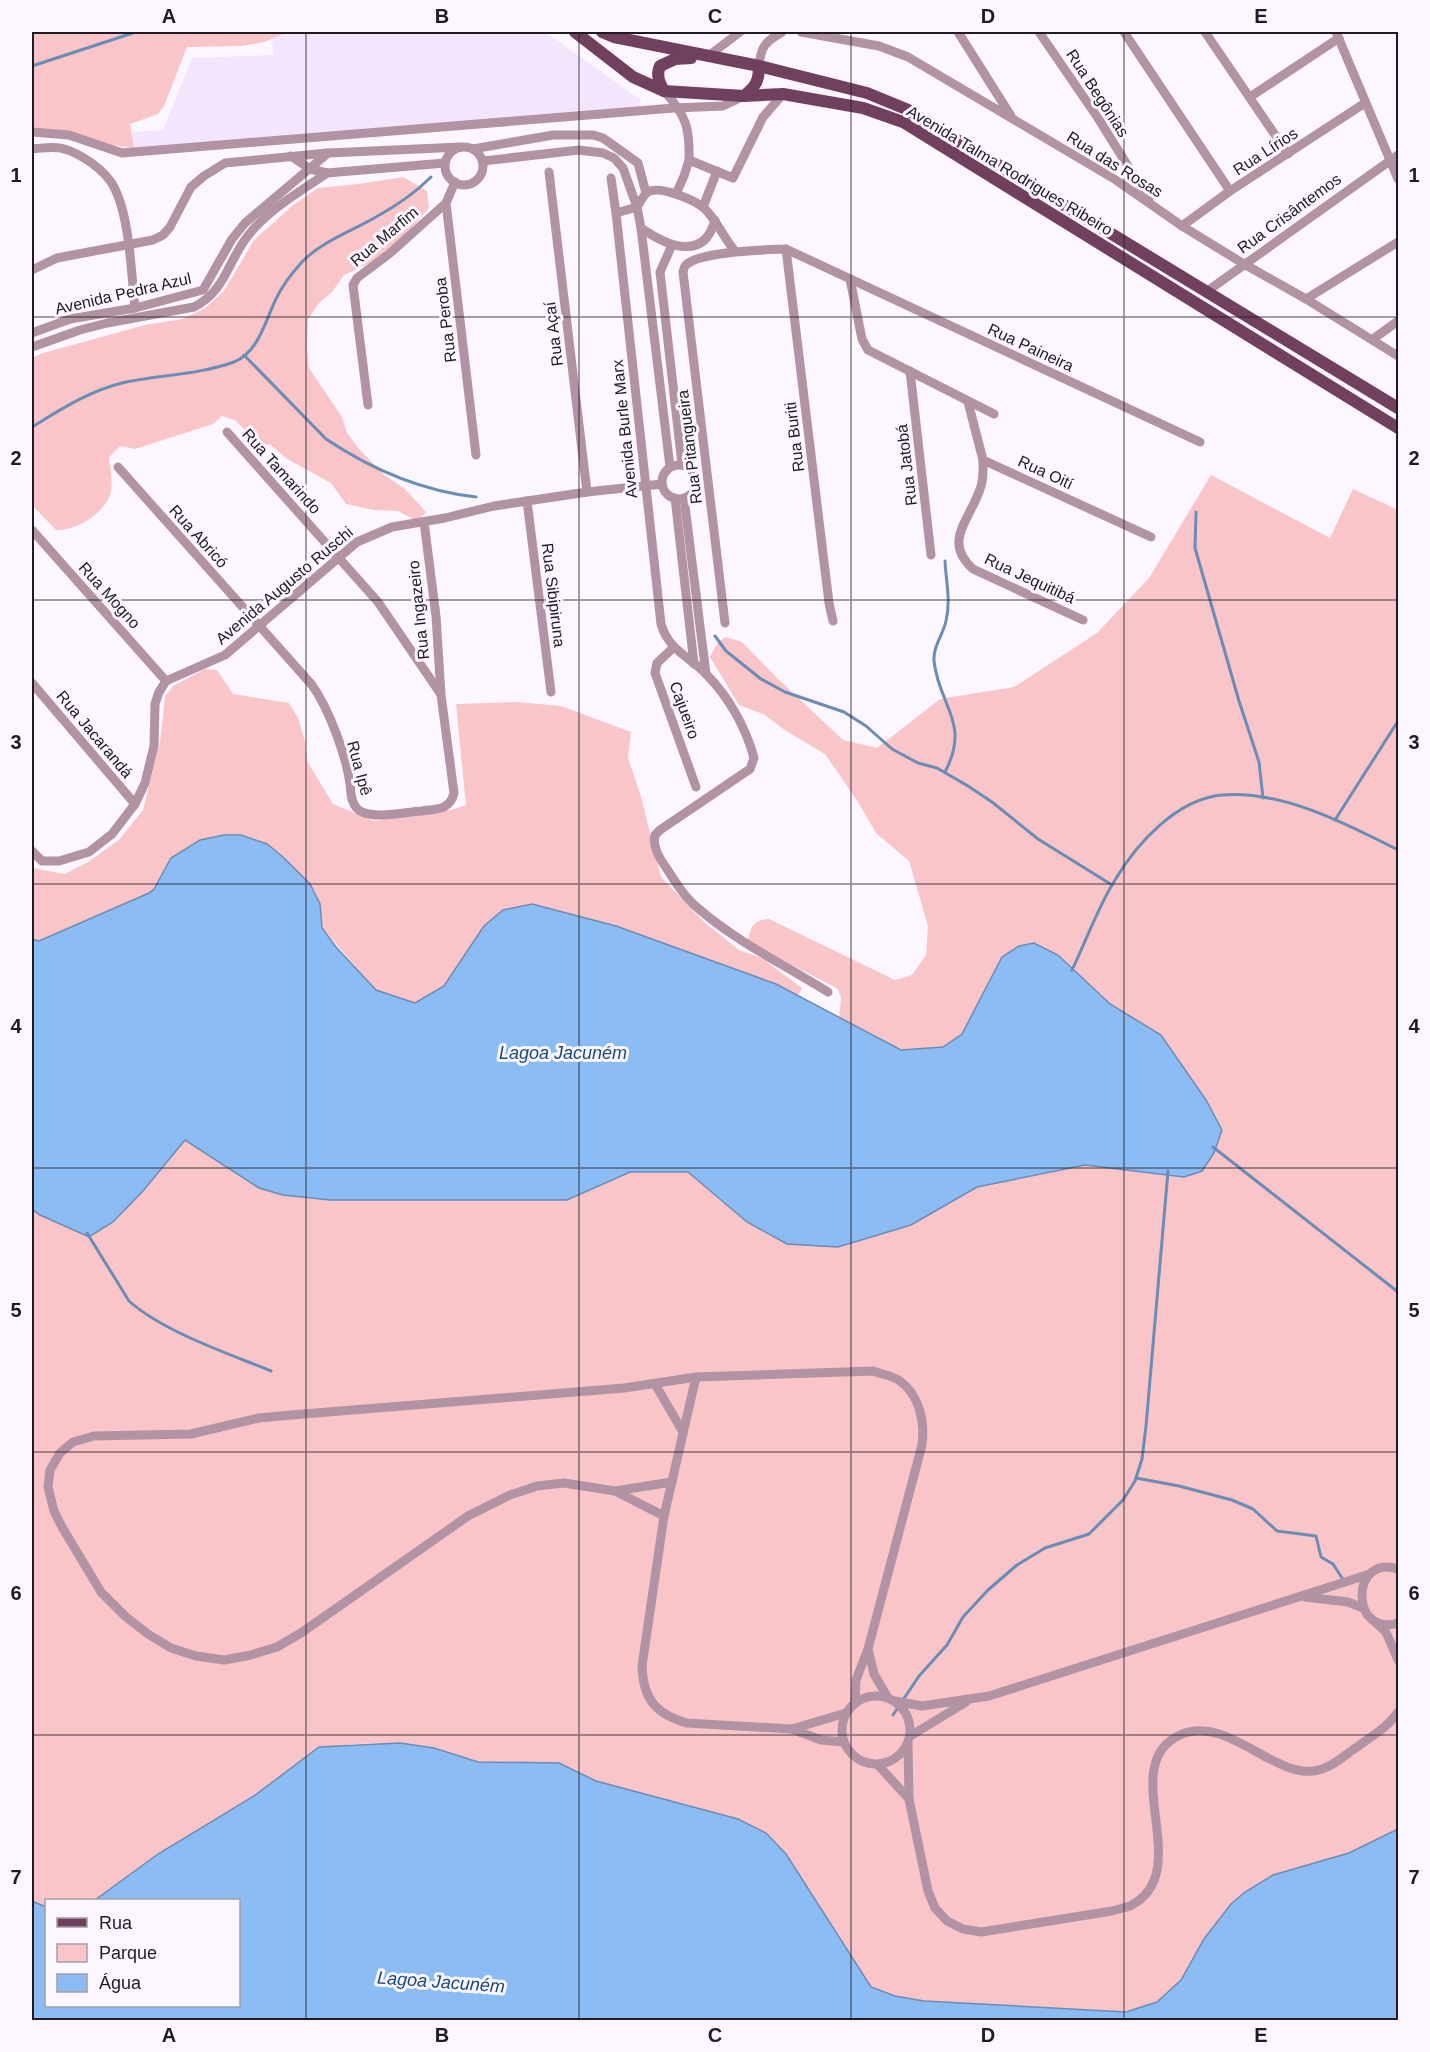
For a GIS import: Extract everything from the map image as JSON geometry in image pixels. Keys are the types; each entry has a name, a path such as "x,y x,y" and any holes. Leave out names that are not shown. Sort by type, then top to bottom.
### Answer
{"main road":[{"name":"Avenida Talma Rodrigues Ribeiro","path":"576,32 633,77 664,91 744,96 783,94 863,108 903,123 1398,428"},
{"name":"Avenida Talma Rodrigues Ribeiro","path":"602,32 614,37 759,66 867,93 906,109 1398,408"},
{"path":"664,91 658,79 660,66 675,59 707,57"},
{"path":"744,96 755,87 758,81 759,66"}],"street":[{"path":"707,57 740,32"},
{"path":"759,66 764,45 782,32"},
{"name":"Rua das Rosas","path":"801,32 879,46 908,57 1150,202 1182,226 1398,356"},
{"path":"958,32 1012,118"},
{"name":"Rua Begônias","path":"1039,32 1098,118 1150,202"},
{"path":"1124,32 1230,190"},
{"path":"1205,32 1288,154"},
{"path":"1250,98 1337,35 1365,103 1394,157 1398,180"},
{"path":"664,91 679,108 688,130 689,160 676,194"},
{"path":"689,160 733,178 763,117 783,94"},
{"path":"32,132 69,135 122,153 723,106 744,96"},
{"name":"Rua Lírios","path":"1182,226 1230,190 1365,103"},
{"path":"32,270 57,258 153,240 163,235 170,227 191,188 204,176 225,163 328,153 461,147 473,149 553,135 593,135 603,138 638,164 646,193"},
{"path":"461,147 448,156 445,163 447,174 461,185 473,183 482,174 483,161 473,149"},
{"path":"32,149 68,148 94,164 111,182 120,201 128,243 135,308"},
{"path":"483,161 579,150 603,153 614,158 624,168 637,207 641,228 670,466"},
{"name":"Avenida Pedra Azul","path":"32,333 70,319 135,308 203,290 232,238 245,224 328,153"},
{"path":"291,156 310,168 327,173 445,163"},
{"name":"Rua Crisântemos","path":"1206,292 1394,157"},
{"path":"704,207 717,171"},
{"name":"Rua Açaí","path":"549,172 587,492"},
{"name":"Avenida Pedra Azul","path":"32,347 80,330 194,307 208,300 219,287 247,237 270,213 327,173"},
{"name":"Avenida Burle Marx","path":"611,178 661,624 664,635 673,648 706,674 740,721 751,748 753,764 750,769 655,835 653,839 659,857 683,893 698,908 725,929 828,992"},
{"name":"Rua Peroba","path":"455,182 446,203 476,455"},
{"path":"616,213 637,207 646,193 652,190 676,194 704,207 735,251 786,249"},
{"name":"Rua Marfim","path":"368,405 353,285 357,278 396,248 446,203"},
{"path":"641,228 657,239 672,244 693,246 707,238 715,220"},
{"path":"707,238 723,236"},
{"path":"1306,299 1398,242"},
{"path":"672,244 660,272 682,464"},
{"name":"Rua Paineira","path":"786,249 1200,442"},
{"name":"Rua Buriti","path":"786,249 833,621"},
{"name":"Rua Pitangueira","path":"725,623 683,272 685,267 696,260 735,251"},
{"path":"850,279 862,339 868,350 994,414"},
{"path":"1373,339 1398,321"},
{"name":"Rua Jatobá","path":"910,371 931,555"},
{"path":"968,402 983,460"},
{"name":"Rua Tamarindo","path":"227,432 378,603 441,695"},
{"name":"Rua Oití","path":"983,460 1150,537"},
{"name":"Rua Jequitibá","path":"983,460 981,488 958,539 958,549 963,560 973,569 1083,620"},
{"path":"682,464 692,470 696,481 694,491 680,498 668,495 662,484 663,474 670,466 682,464"},
{"name":"Rua Abricó","path":"118,467 258,625"},
{"path":"696,481 708,479"},
{"name":"Avenida Augusto Ruschi","path":"166,681 225,654 357,542 368,536 392,527 494,506 645,484 662,484"},
{"path":"680,498 694,664"},
{"name":"Avenida Burle Marx","path":"680,498 706,674"},
{"name":"Rua Sibipiruna","path":"527,501 551,692"},
{"name":"Rua Ingazeiro","path":"424,522 436,616 441,695"},
{"name":"Rua Mogno","path":"32,530 166,681"},
{"name":"Rua Ipê","path":"258,625 320,696 343,753 352,802 361,812 374,815 441,809 452,800 454,793 441,695"},
{"name":"Cajueiro","path":"673,648 657,663 655,673 696,787"},
{"path":"32,851 42,861 59,861 89,852 112,834 135,804 145,783 154,746 155,704 166,681"},
{"name":"Rua Jacarandá","path":"32,683 135,804"},
{"path":"672,1482 615,1491 564,1483 537,1486 510,1495 468,1516 301,1633 277,1647 224,1660 196,1656 171,1648 126,1617 101,1592 62,1527 54,1511 48,1488 50,1470 60,1453 73,1442 94,1436 191,1434 270,1417 624,1389 696,1377 873,1371 898,1380 913,1394 924,1428 922,1445 868,1649 856,1680 855,1703"},
{"path":"696,1377 664,1516 642,1666 642,1682 648,1697 658,1709 671,1718 687,1723 792,1729 821,1740 844,1742"},
{"path":"656,1384 683,1432"},
{"path":"615,1491 664,1516"},
{"path":"970,1700 910,1739 903,1752 892,1761 878,1765 864,1762 852,1754 844,1742 842,1728 846,1713 855,1703 868,1697 882,1696 922,1706 988,1696 1370,1574 1380,1568 1396,1568"},
{"path":"1370,1574 1363,1584 1361,1596 1363,1608 1386,1632 1398,1660"},
{"path":"1299,1596 1348,1602 1363,1608"},
{"path":"1370,1617 1381,1623 1393,1625 1398,1623"},
{"path":"868,1649 874,1674 892,1700 905,1712 910,1739 909,1799 928,1891 935,1908 947,1921 963,1929 981,1932 1112,1911 1130,1906 1144,1895 1155,1880 1160,1862 1153,1780 1156,1762 1163,1749 1180,1735 1193,1731 1206,1731 1225,1736 1283,1764 1310,1772 1322,1770 1333,1764 1386,1726 1398,1712"},
{"path":"792,1729 846,1713"},
{"path":"878,1765 909,1799"}],"shaded area":[{"path":"309,32 545,32 641,100 639,109 121,151 116,133 163,130 192,58 273,55 272,35"}],"green space":[{"path":"32,32 288,32 264,42 242,46 187,47 164,106 158,114 130,124 134,148 32,134"},
{"path":"403,177 427,191 429,208 388,255 344,275 332,292 319,303 308,319 307,348 309,368 342,417 347,433 383,474 404,488 426,512 417,521 398,511 374,510 346,504 331,483 287,459 271,445 259,444 235,420 222,416 213,424 135,449 120,446 109,457 112,482 108,499 97,513 82,524 56,530 32,505 32,358 145,325 182,319 204,309 224,291 254,240 292,206 318,188"},
{"path":"1211,475 1330,538 1353,489 1398,510 1398,1829 1349,1853 1273,1875 1204,1939 1181,1980 1157,2002 1126,2012 924,2001 895,1996 871,1987 786,1854 765,1833 738,1819 596,1781 559,1763 478,1762 434,1748 400,1743 350,1744 254,1796 158,1854 96,1899 45,1899 45,1907 32,1901 32,1209 40,1215 143,1191 185,1140 259,1188 330,1200 567,1200 630,1172 688,1172 747,1222 911,1225 977,1187 1085,1165 1184,1177 1161,1035 1110,1004 1058,955 1002,957 962,1034 943,1047 901,1050 839,1018 841,998 838,989 748,942 753,925 769,919 895,980 912,975 926,955 928,926 909,861 876,833 825,754 786,731 765,715 739,705 710,657 718,642 726,637 742,642 843,740 877,748 940,699 1014,687 1097,633 1149,578"},
{"path":"205,669 217,670 233,694 289,703 298,718 305,741 307,761 333,804 374,821 451,810 466,805 456,704 516,702 561,706 631,732 628,758 641,797 661,877 704,922 739,950 762,958 802,988 798,996 776,984 616,926 484,926 444,986 415,1003 376,990 322,928 320,904 310,884 267,844 183,851 171,858 154,890 149,893 38,941 32,939 32,868 65,874 88,862 119,840 143,810 160,742 165,697 173,686"}],"water":[{"name":"Lagoa Jacuném","path":"224,835 241,835 267,844 283,857 310,884 320,904 322,928 336,947 376,990 415,1003 444,986 484,926 503,910 532,904 616,926 776,984 901,1050 943,1047 962,1034 1002,957 1019,946 1034,943 1058,955 1110,1004 1161,1035 1206,1100 1222,1130 1214,1153 1202,1171 1184,1177 1085,1165 977,1187 911,1225 838,1247 787,1244 747,1222 688,1172 630,1172 567,1200 330,1200 283,1195 259,1188 185,1140 143,1191 113,1222 89,1237 40,1215 32,1209 32,939 39,941 149,893 154,889 171,858 200,840"},
{"name":"Lagoa Jacuném","path":"400,1743 434,1748 478,1762 559,1763 596,1781 738,1819 766,1833 786,1854 871,1987 895,1996 924,2001 1126,2012 1157,2002 1181,1980 1204,1939 1231,1904 1245,1892 1273,1875 1349,1853 1398,1829 1398,2019 32,2020 32,1901 45,1907 45,2007 240,2007 240,1899 96,1899 158,1854 254,1796 319,1747"}],"waterway":[{"path":"32,66 136,32"},
{"path":"32,427 75,402 110,386 206,370 243,357 250,351 260,335 281,289 302,262 328,242 398,204 431,177"},
{"path":"244,355 326,439 343,450 379,469 417,484 476,497"},
{"path":"1196,512 1195,548 1259,762 1263,798"},
{"path":"945,561 947,613 945,626 935,650 934,661 941,691 954,727 955,740 952,755 945,772"},
{"path":"715,636 726,651 761,679 785,692 844,712 866,726 892,749 918,763 937,768 968,786 1038,839 1112,885"},
{"path":"1335,820 1398,721"},
{"path":"1072,970 1109,890 1124,866 1160,825 1174,814 1205,798 1245,795 1291,803 1336,820 1398,850"},
{"path":"1213,1147 1398,1292"},
{"path":"893,1715 919,1676 947,1645 963,1617 988,1590 1017,1565 1045,1548 1089,1534 1123,1500 1135,1481 1142,1459 1146,1426 1168,1171"},
{"path":"87,1233 129,1301 143,1312 197,1341 271,1371"},
{"path":"1136,1478 1179,1486 1232,1500 1253,1509 1277,1531 1316,1536 1321,1557 1333,1564 1344,1581"}]}
